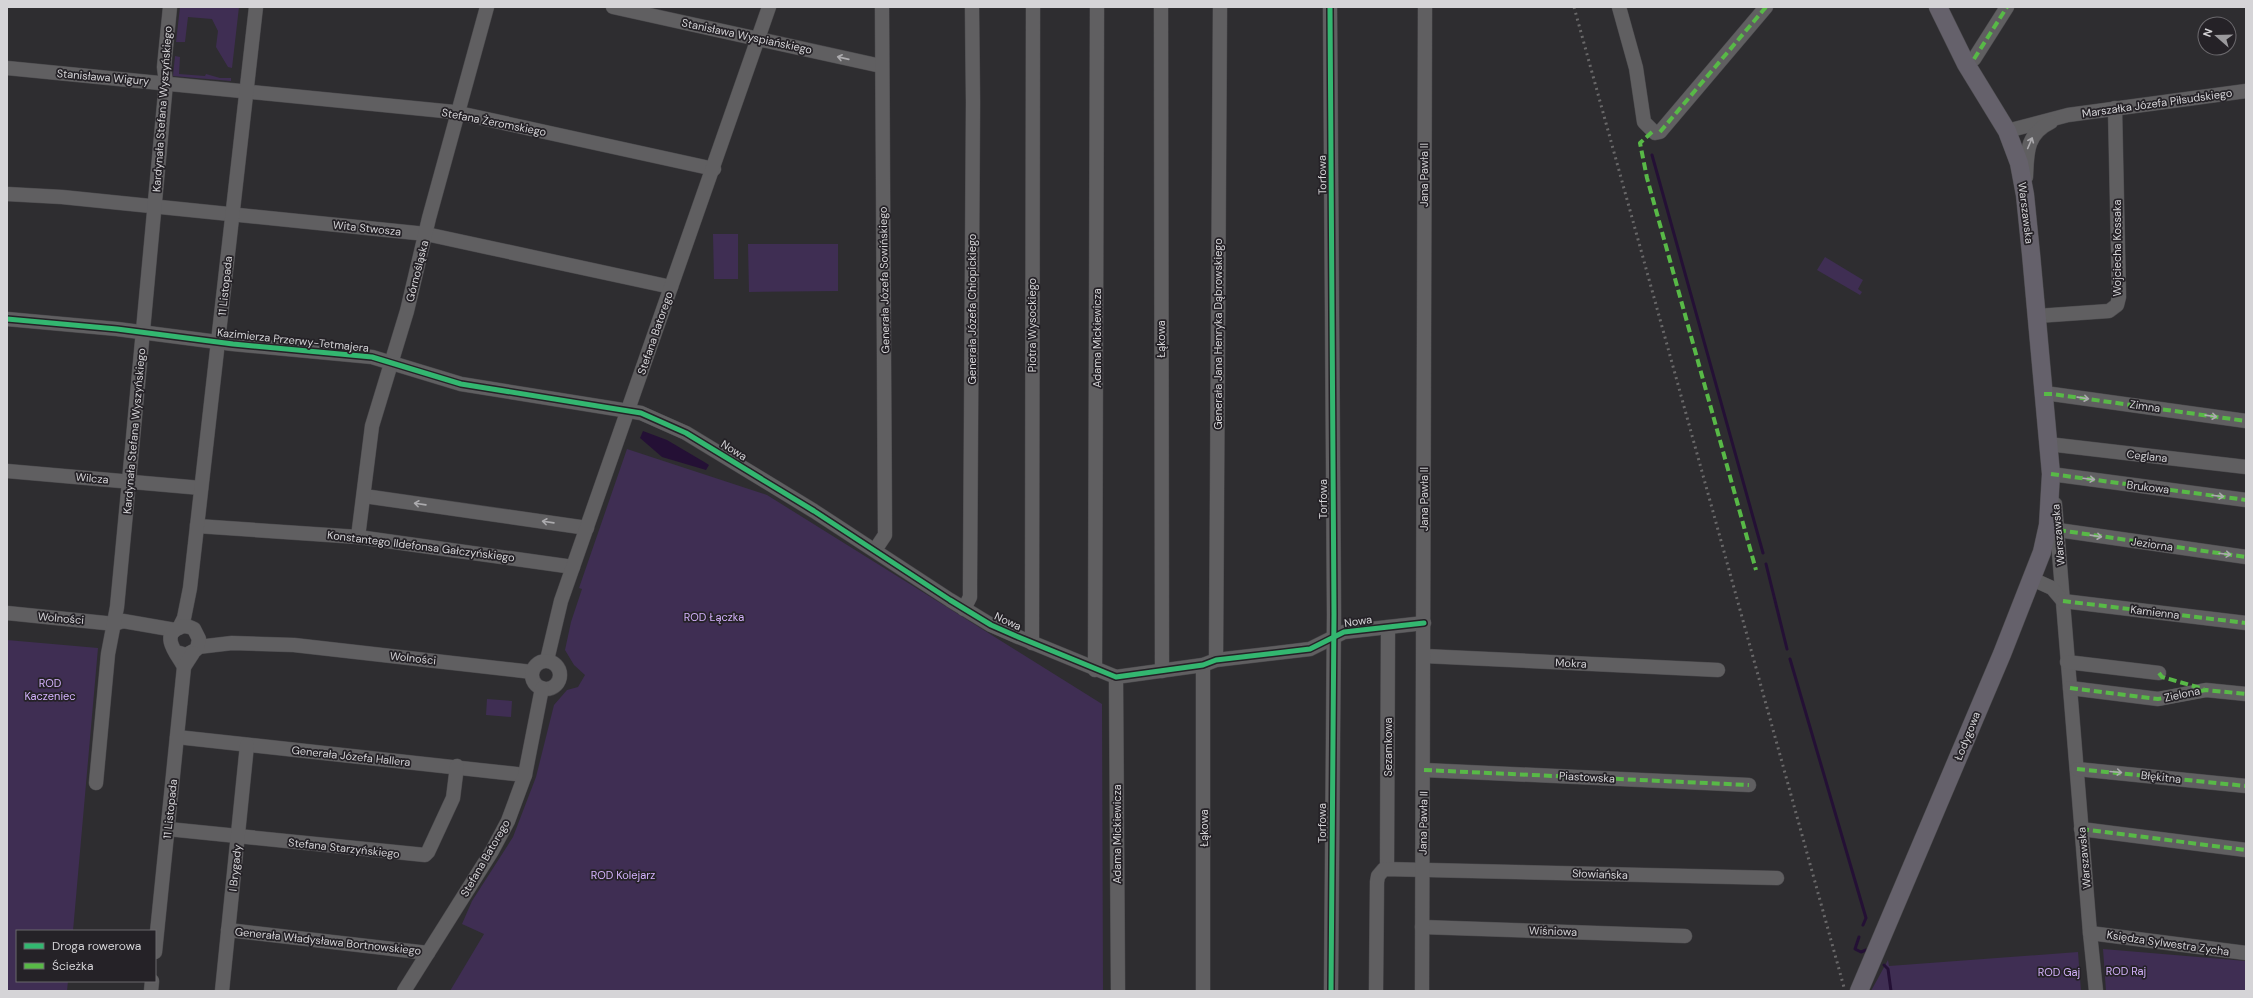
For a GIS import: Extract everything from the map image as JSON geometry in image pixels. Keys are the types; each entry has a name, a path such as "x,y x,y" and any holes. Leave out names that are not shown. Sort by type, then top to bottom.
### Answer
{"main road":[{"path":"1938,7 1966,64 2007,131"},
{"name":"Warszawska","path":"2007,131 2019,163 2024,195 2037,316 2051,474"},
{"name":"Łodygowa","path":"1859,991 1955,768 2032,579 2042,552 2048,525 2051,474"}],"street":[{"name":"Kardynała Stefana Wyszyńskiego","path":"96,783 129,481 166,82 164,67 170,7"},
{"name":"11 Listopada","path":"177,629 184,618 190,588 256,7"},
{"name":"Górnośląska","path":"358,536 372,426 407,311 426,234 487,7"},
{"name":"Stanisława Wyspiańskiego","path":"613,7 881,66"},
{"name":"Stefana Batorego","path":"547,660 557,616 573,567 714,169 769,7"},
{"name":"Generała Józefa Sowińskiego","path":"875,550 885,535 881,66 882,7"},
{"name":"Generała Józefa Chłopickiego","path":"964,609 970,596 972,7"},
{"name":"Piotra Wysockiego","path":"1032,7 1032,643"},
{"name":"Adama Mickiewicza","path":"1095,670 1097,7"},
{"name":"Łąkowa","path":"1161,7 1162,671"},
{"name":"Generała Jana Henryka Dąbrowskiego","path":"1210,662 1220,7"},
{"name":"Torfowa","path":"1330,7 1333,637 1331,991"},
{"name":"Jana Pawła II","path":"1422,991 1424,770 1425,7"},
{"path":"1619,7 1636,68 1644,122 1652,132 1660,132 1766,7"},
{"path":"1974,59 2007,7"},
{"name":"Stanisława Wigury","path":"7,68 166,82 247,91"},
{"name":"Marszałka Józefa Piłsudskiego","path":"2007,131 2068,115 2246,90"},
{"name":"Stefana Żeromskiego","path":"247,91 458,113 714,169"},
{"name":"Wojciecha Kossaka","path":"2037,316 2109,311 2117,305 2119,297 2115,108"},
{"name":"Marszałka Józefa Piłsudskiego","path":"2024,195 2027,148 2031,139 2041,128 2068,115"},
{"name":"Wita Stwosza","path":"7,194 62,197 232,216 426,234 671,287"},
{"name":"Kazimierza Przerwy-Tetmajera","path":"7,319 143,332 218,342 372,358 461,384 628,411"},
{"name":"Zimna","path":"2044,394 2246,421"},
{"name":"Nowa","path":"628,411 641,413 686,434 875,550 964,609 991,625 1095,670 1116,677 1162,671 1210,662 1310,649 1344,632 1424,623"},
{"name":"Ceglana","path":"2048,444 2246,467"},
{"name":"Wilcza","path":"7,471 201,488"},
{"name":"Brukowa","path":"2051,474 2246,500"},
{"name":"Warszawska","path":"2051,474 2058,530 2067,662 2090,938 2096,991"},
{"path":"364,496 587,528"},
{"name":"Konstantego Ildefonsa Gałczyńskiego","path":"197,526 358,536 563,564 573,567"},
{"name":"Jeziorna","path":"2058,530 2246,557"},
{"path":"2032,579 2052,588 2063,601"},
{"name":"11 Listopada","path":"156,943 184,667 195,641 193,599 190,588"},
{"name":"Kamienna","path":"2063,601 2246,623"},
{"name":"Wolności","path":"7,614 114,624 123,621 177,629"},
{"name":"Wolności","path":"114,624 122,630 158,638 173,648"},
{"path":"173,648 183,655 195,641 186,626 177,629 171,637 173,648 184,667"},
{"name":"Sezamkowa","path":"1387,868 1388,627"},
{"name":"Wolności","path":"195,641 243,635 277,639 294,645 532,672"},
{"name":"Mokra","path":"1424,656 1718,670"},
{"path":"547,660 558,668 559,680 552,687 542,688 534,682 532,672 537,663 547,660"},
{"name":"Łąkowa","path":"1203,991 1210,662"},
{"path":"2067,662 2159,673"},
{"name":"Adama Mickiewicza","path":"1116,677 1118,991"},
{"name":"Stefana Batorego","path":"404,991 492,851 514,807 525,775 542,688"},
{"name":"Zielona","path":"2070,688 2158,699 2206,690 2246,694"},
{"name":"Generała Józefa Hallera","path":"177,737 457,766 525,775"},
{"name":"I Brygady","path":"222,991 247,745"},
{"name":"Stefana Starzyńskiego","path":"168,830 425,855 428,852 453,798 457,766"},
{"name":"Błękitna","path":"2077,769 2246,786"},
{"name":"Piastowska","path":"1424,770 1749,785"},
{"path":"2082,829 2246,850"},
{"path":"1376,991 1377,882 1381,872 1387,868 1423,869"},
{"name":"Słowiańska","path":"1423,869 1777,878"},
{"name":"Wiśniowa","path":"1422,927 1685,936"},
{"name":"Generała Władysława Bortnowskiego","path":"228,930 428,953"},
{"name":"Księdza Sylwestra Zycha","path":"2090,938 2246,953"}],"green space":[{"path":"180,7 239,7 232,68 228,67 216,47 218,31 212,19 188,17 185,42 176,42"},
{"path":"175,56 180,57 179,74 205,76 206,74 220,78 231,78 231,81 173,76"},
{"path":"713,234 738,234 738,279 714,279"},
{"path":"748,244 838,244 838,291 749,292"},
{"path":"1825,257 1863,280 1858,289 1862,292 1860,295 1817,270"},
{"name":"ROD Łączka","path":"627,449 767,495 1102,704 1103,991 450,991 484,934 462,924 472,901 513,837 536,777 554,705 567,690 578,687 585,675 574,665 565,650 571,622 582,589 579,588"},
{"name":"ROD Kaczeniec","path":"7,640 98,648 73,930 16,930 16,982 68,982 67,991 7,991"},
{"path":"487,699 512,701 511,717 486,715"},
{"name":"ROD Raj","path":"2103,949 2246,961 2246,991 2106,991"},
{"name":"ROD Gaj","path":"2078,952 2081,991 1871,991 1888,960 1889,966"}],"shaded area":[{"path":"643,431 667,440 709,465 706,470 662,457 640,438"}],"waterway":[{"path":"1652,155 1763,553"},
{"path":"1766,564 1787,649"},
{"path":"1790,659 1866,918 1863,925"},
{"path":"1859,937 1855,949 1861,952 1866,950"},
{"path":"1884,965 1888,969 1891,991"}],"railway":[{"path":"1574,7 1845,991"}],"marked path":[{"path":"1660,132 1766,7"},
{"path":"1974,59 2007,7"},
{"path":"1652,132 1640,143 1647,178 1756,570"},
{"path":"2044,394 2246,421"},
{"path":"2051,474 2246,500"},
{"path":"2058,530 2246,557"},
{"path":"2063,601 2246,623"},
{"path":"2159,673 2162,677 2204,689"},
{"path":"2070,688 2158,699 2206,690 2246,694"},
{"path":"2077,769 2246,786"},
{"path":"1424,770 1749,785"},
{"path":"2081,829 2246,850"}],"cycle path":[{"path":"1330,7 1334,614 1331,991"},
{"path":"7,319 117,329 233,344 372,357 461,384 641,413 686,433 814,511 991,625 1116,677 1203,665 1216,660 1310,649 1344,632 1424,623"}],"park label":[{"name":"ROD Kolejarz","path":"623,875"}]}
